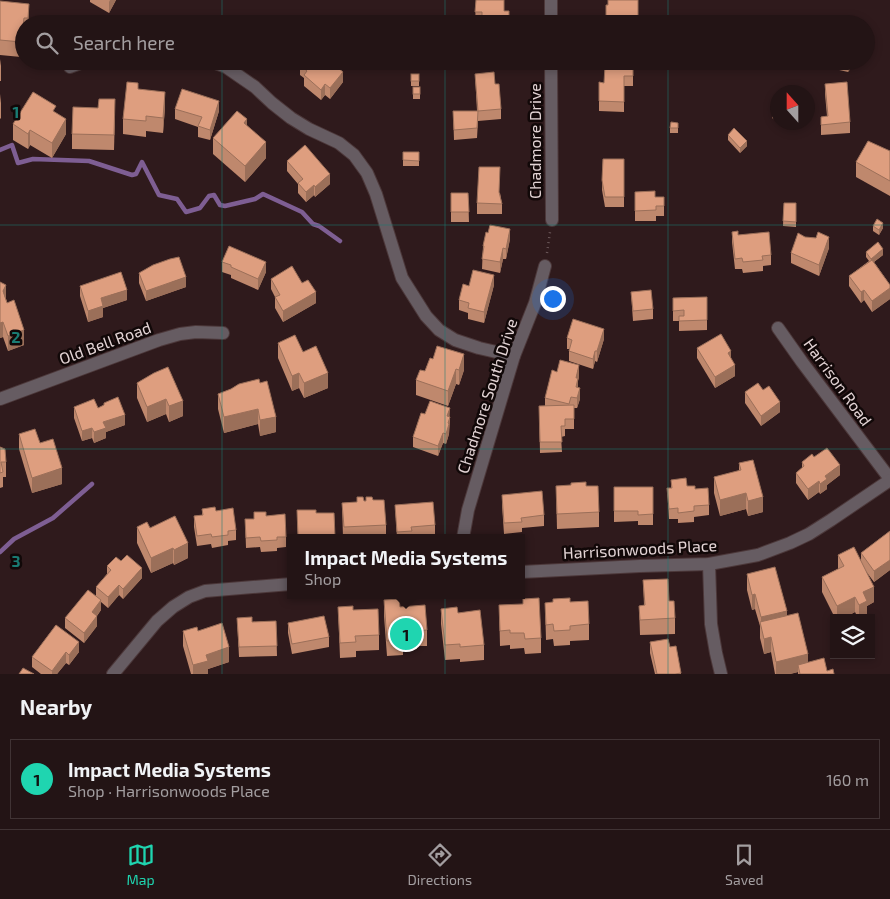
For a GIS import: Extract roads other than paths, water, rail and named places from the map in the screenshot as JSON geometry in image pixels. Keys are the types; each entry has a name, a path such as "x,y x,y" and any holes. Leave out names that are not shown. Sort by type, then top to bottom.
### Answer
{"street":[{"path":"551,0 551,15"},
{"path":"229,70 255,87 291,118 339,143 354,155 367,173 376,194 402,278 426,316 439,330 455,340 514,356"},
{"name":"Chadmore Drive","path":"551,70 552,220"},
{"name":"Chadmore South Drive","path":"464,534 468,510 514,356 536,303 545,266"},
{"name":"Harrison Road","path":"778,328 890,480"},
{"name":"Old Bell Road","path":"0,399 159,340 196,332 224,332"},
{"name":"Harrisonwoods Place","path":"525,572 709,564 758,554 790,543 832,520 890,480"},
{"path":"709,564 711,624 721,674"},
{"path":"113,674 157,620 189,597 205,591 287,584"}],"waterway":[{"path":"0,150 12,145 18,163 33,159 89,161 132,175 136,174 142,162 159,195 177,199 186,212 200,208 209,196 214,195 220,205 225,206 255,199 263,194 302,212 313,224 319,226 340,241"},
{"path":"0,552 14,539 53,518 92,484"}],"place":[{"name":"Impact Media Systems","path":"406,634"}]}
